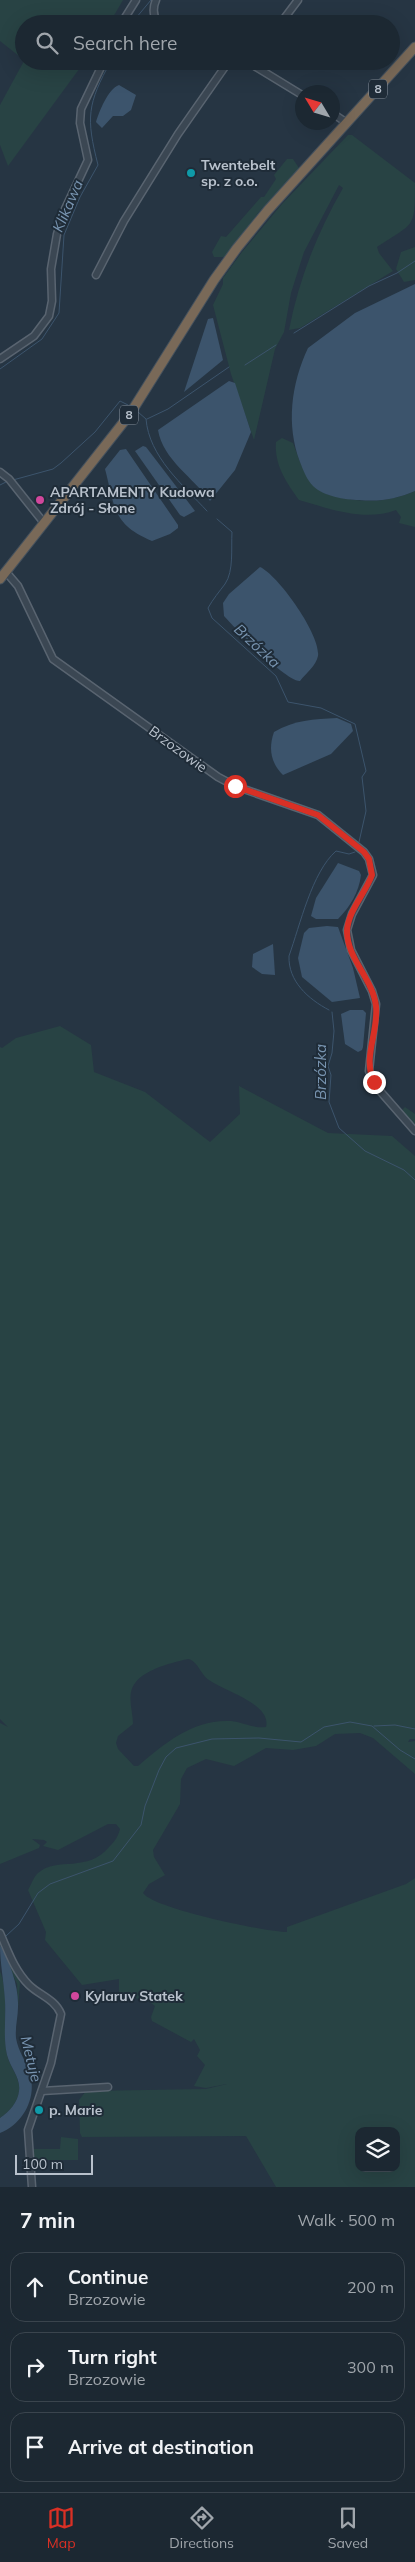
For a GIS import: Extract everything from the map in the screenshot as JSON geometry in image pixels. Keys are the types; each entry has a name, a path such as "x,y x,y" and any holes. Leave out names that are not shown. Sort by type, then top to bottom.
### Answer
{"highway":[{"name":"8","path":"400,63 415,46"},
{"name":"8","path":"0,579 133,409 214,280 237,248 268,210 394,70"}],"street":[{"path":"127,15 136,0"},
{"path":"154,15 153,7 156,0"},
{"path":"287,15 298,0"},
{"path":"0,359 34,336 48,316 52,306 51,269 57,234 65,209 88,160 80,123 81,109 100,70"},
{"path":"96,275 116,233 178,134 223,70"},
{"path":"263,70 295,91"},
{"path":"340,118 347,123"},
{"path":"0,472 9,478 44,523"},
{"name":"Brzozowie","path":"6,572 18,586 53,659 218,777 235,786 318,815 369,859 372,875 352,914 347,930 351,950 372,991 376,1006 369,1071 380,1091 415,1131"},
{"path":"0,1932 18,1972 30,1987 58,2008 61,2014 51,2063 27,2137 32,2187"},
{"path":"42,2091 108,2087"}],"green space":[{"path":"0,0 123,0 114,15 15,15 15,53 0,41"},
{"path":"19,70 78,70 8,166 0,145 0,105"},
{"path":"348,135 352,135 415,183 413,217 406,228 377,247 379,253 393,271 300,328 289,330 298,293 310,257 325,222 343,188 339,185 304,252 291,293 284,332 275,349 254,440 231,374 213,305 223,284 223,278 242,252 282,204"},
{"path":"287,159 293,159 299,168 259,212 225,257 214,257 212,252 221,236 226,237 261,197 264,197 276,179 274,175"},
{"path":"415,247 415,280 404,282 396,269 401,252"},
{"path":"282,438 293,443 307,476 316,488 323,493 346,499 376,501 396,498 415,491 415,527 399,523 401,517 396,510 372,515 348,513 299,500 279,466 276,442"},
{"path":"60,1026 91,1045 94,1072 145,1092 210,1142 240,1114 239,1086 328,1133 392,1136 415,1156 415,1739 410,1739 408,1742 415,1741 415,1774 373,1738 360,1733 335,1734 316,1746 293,1750 266,1748 234,1766 206,1759 187,1768 181,1779 180,1804 153,1850 154,1857 165,1875 149,1884 143,1893 167,1906 188,1912 236,1924 287,1932 287,1927 406,1884 415,1878 415,2187 276,2187 246,2136 82,2137 80,2133 79,2100 86,2091 206,2089 227,2084 206,2088 194,2086 205,2065 197,2056 200,2050 194,2039 191,2042 152,2021 151,2017 155,2006 147,2000 145,2002 129,1995 125,1998 119,1996 119,1979 82,1985 45,1940 46,1932 28,1890 35,1876 46,1868 92,1860 101,1855 117,1837 120,1829 116,1824 108,1824 58,1850 43,1846 47,1842 44,1840 32,1839 40,1845 39,1848 0,1864 0,1723 8,1727 0,1719 0,1047 2,1048 16,1038","holes":["188,1659 209,1680 245,1699 262,1711 266,1719 266,1727 257,1727 231,1721 217,1721 204,1724 180,1734 138,1766 134,1766 118,1749 116,1743 118,1736 133,1724 131,1692 134,1685 146,1673 154,1669"]},
{"path":"405,1107 415,1114 415,1126 402,1110"},
{"path":"0,1936 20,1983 18,2007 17,1984 0,1945"},
{"path":"0,1971 5,1991 7,2055 19,2086 15,2103 0,2118"},
{"path":"61,2137 78,2139 78,2160 32,2160 33,2149 60,2149"}],"water":[{"path":"119,85 136,95 131,110 123,116 113,116 102,128 96,122 99,113 111,91"},
{"path":"415,284 415,491 394,498 374,501 334,497 317,489 309,481 305,475 296,448 293,434 292,405 302,362 308,348 355,313"},
{"path":"213,318 223,360 184,392 208,319"},
{"path":"229,381 235,383 251,432 235,470 210,501 172,460 161,441 158,430"},
{"path":"143,446 146,447 195,511 184,517 180,515 135,451"},
{"path":"126,449 178,525 178,528 170,534 152,541 129,528 117,513 105,469 120,450"},
{"path":"260,567 268,572 287,593 313,634 317,646 317,660 300,681 293,679 273,664 224,616 223,603 229,594"},
{"path":"337,718 351,724 353,731 331,754 283,775 273,761 271,744 274,732 297,723"},
{"path":"338,863 359,871 361,875 356,893 338,919 316,919 311,916 316,898"},
{"path":"338,927 353,968 360,998 332,1002 302,977 298,958 304,933 309,928"},
{"path":"273,944 275,975 262,974 252,967 253,954"},
{"path":"350,1010 363,1010 366,1013 363,1047 358,1052 345,1044 341,1014"},
{"path":"0,1945 15,1983 18,1999 16,2038 30,2074 32,2092 30,2101 21,2117 8,2129 0,2133 0,2118 15,2103 19,2086 17,2077 8,2059 6,2048 5,2001"}],"waterway":[{"name":"Klikawa","path":"138,15 151,0"},
{"name":"Klikawa","path":"0,369 42,339 59,313 64,235 80,197 98,165 92,135 91,112 93,100 106,70"},
{"path":"294,333 369,286 397,273 415,261"},
{"path":"245,365 276,345"},
{"path":"147,419 168,409 229,367"},
{"path":"13,480 53,469 95,432 120,401 128,405"},
{"path":"138,412 146,419"},
{"name":"Brzózka","path":"146,419 148,433 160,458 207,511"},
{"path":"0,485 6,482"},
{"name":"Brzózka","path":"217,519 232,532 232,559 228,579 208,608 212,618 276,676 288,702 321,708 355,724 366,771 362,777 366,811 359,842"},
{"name":"Brzózka","path":"329,1010 307,995 301,988 292,973 289,956 313,885 320,872 336,851 349,854 355,852"},
{"name":"Brzózka","path":"332,1012 334,1031 332,1053 328,1066 331,1075 329,1102 339,1128 365,1151 404,1170 415,1180"},
{"path":"6,1936 19,1924 38,1893 50,1884 113,1861 141,1825 145,1806 159,1770 166,1757 176,1748 212,1739 259,1738 301,1742 324,1727 350,1722 372,1726 400,1750 415,1759"},
{"path":"374,1726 395,1725 415,1729"}],"place":[{"name":"Twentebelt sp. z o.o.","path":"191,173"},
{"name":"APARTAMENTY Kudowa Zdrój - Słone","path":"40,500"},
{"name":"Kylaruv Statek","path":"75,1996"},
{"name":"p. Marie","path":"39,2110"}],"route":[{"path":"235,786 318,815 364,852 369,859 372,870 371,880 352,914 347,930 351,950 375,998 376,1014 369,1058 369,1071 374,1082"}],"water label":[{"name":"Metuje","path":"31,2059"}]}
